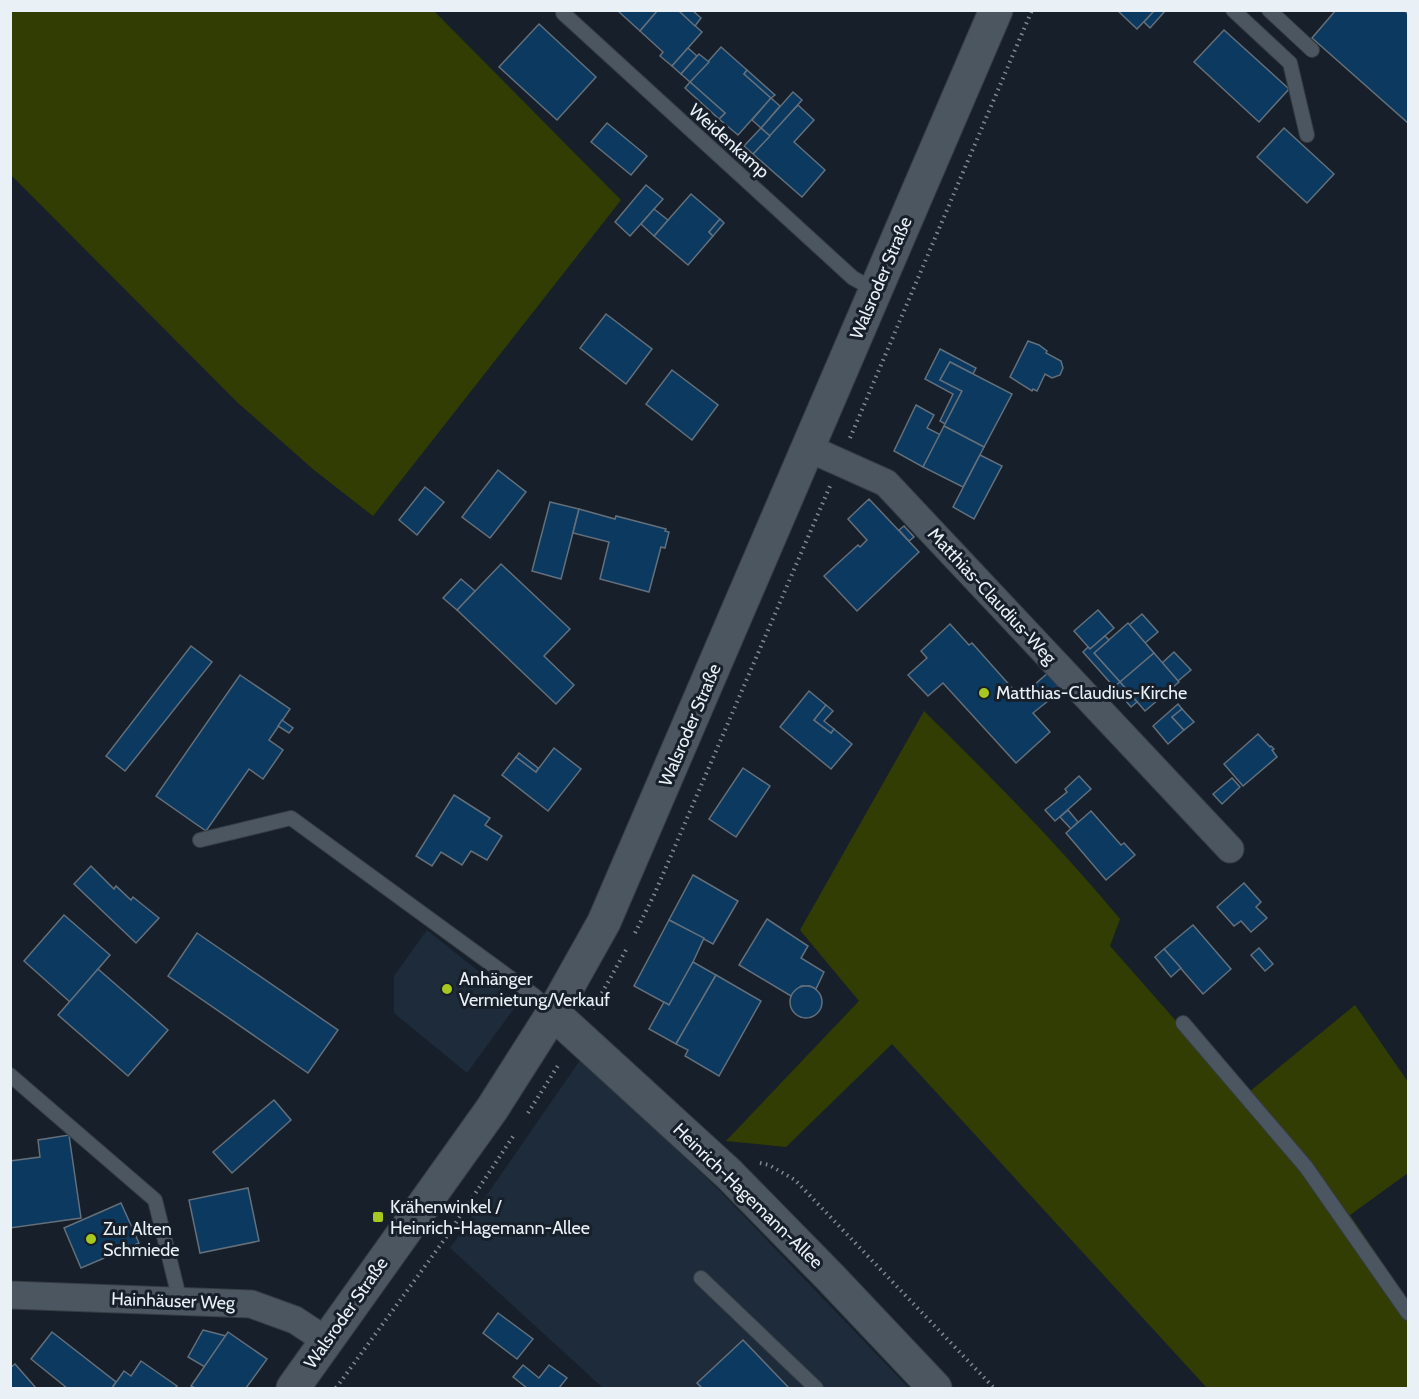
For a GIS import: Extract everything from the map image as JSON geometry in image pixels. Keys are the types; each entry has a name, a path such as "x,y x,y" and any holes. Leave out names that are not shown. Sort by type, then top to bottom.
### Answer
{"street":[{"name":"Walsroder Straße","path":"293,1389 363,1287 492,1109 554,1013 604,922 996,10"},
{"name":"Matthias-Claudius-Weg","path":"808,448 886,483 1230,849"},
{"name":"Heinrich-Hagemann-Allee","path":"554,1013 729,1174 935,1389"},
{"name":"Hainhäuser Weg","path":"10,1294 251,1304 295,1320 327,1341"}],"lane":[{"path":"1233,10 1290,63 1307,135"},
{"path":"1269,10 1312,50"},
{"name":"Weidenkamp","path":"563,13 853,278 875,290"},
{"path":"200,840 291,818 535,996 554,1013"},
{"path":"1183,1023 1306,1167 1408,1313"},
{"path":"10,1075 155,1200 180,1300"},
{"path":"701,1278 816,1389"}],"path":[{"path":"633,935 654,895 1032,10"},
{"path":"590,1013 602,996 628,945"},
{"path":"336,1389 447,1236"}],"shaded area":[{"name":"Anhänger Vermietung/Verkauf","path":"427,930 518,1003 467,1073 394,1013 394,976"},
{"path":"581,1059 717,1188 909,1388 603,1388 450,1248"}],"green space":[{"path":"10,11 434,11 621,200 373,516 314,470 237,402 11,175"},
{"path":"924,711 1049,838 1120,919 1110,946 1243,1097 1355,1005 1408,1082 1408,1173 1350,1215 1408,1300 1408,1388 1207,1388 892,1044 786,1147 726,1141 859,1001 800,930"}],"building":[{"path":"617,10 658,10 640,31"},
{"path":"658,10 678,10 702,32 672,66 660,56 663,52 640,31"},
{"path":"678,10 692,10 701,18 695,26"},
{"path":"1117,10 1155,10 1137,29"},
{"path":"1155,10 1166,10 1150,28 1144,22"},
{"path":"1336,10 1404,10 1408,14 1408,123 1312,38"},
{"path":"539,24 596,77 557,120 499,67"},
{"path":"1224,30 1289,89 1259,122 1194,62"},
{"path":"721,47 747,70 744,74 771,98 738,135 719,119 725,113 690,82"},
{"path":"688,48 697,56 681,74 672,66"},
{"path":"699,54 709,62 690,82 681,74"},
{"path":"747,70 775,95 771,98 744,74"},
{"path":"690,82 725,113 719,119 685,88"},
{"path":"793,92 802,100 770,136 761,128"},
{"path":"771,98 780,106 761,128 752,120"},
{"path":"798,105 814,120 794,142 825,170 802,197 753,154"},
{"path":"607,123 647,156 631,175 591,142"},
{"path":"761,128 770,136 753,154 744,146"},
{"path":"1284,128 1334,174 1307,203 1257,157"},
{"path":"646,185 663,199 630,236 615,222"},
{"path":"691,194 720,219 709,232 713,236 688,265 654,236"},
{"path":"654,209 668,220 654,236 641,224"},
{"path":"720,219 724,223 713,236 709,232"},
{"path":"606,314 652,349 626,384 580,348"},
{"path":"1028,341 1039,345 1047,351 1046,353 1061,361 1063,368 1060,375 1052,378 1045,374 1037,391 1033,389 1032,391 1010,377"},
{"path":"940,349 976,368 973,374 950,362 940,380 962,391 945,424 940,421 953,394 925,379"},
{"path":"950,362 1012,394 984,447 944,426 962,391 940,380"},
{"path":"672,370 718,405 692,440 646,404"},
{"path":"916,405 934,415 927,428 941,435 923,467 894,451"},
{"path":"944,426 984,447 963,487 923,467"},
{"path":"980,455 1002,466 974,519 953,507"},
{"path":"498,470 526,492 490,538 462,517"},
{"path":"425,487 444,502 417,535 399,520"},
{"path":"869,499 919,552 857,611 824,576 858,545 860,547 867,540 848,519"},
{"path":"550,502 579,509 561,579 532,571"},
{"path":"579,509 615,519 616,516 666,529 665,531 669,532 665,548 661,547 649,592 600,579 609,542 573,533"},
{"path":"904,526 914,537 909,541 899,530"},
{"path":"501,564 570,629 544,656 574,685 556,704 457,610"},
{"path":"461,579 475,591 457,610 443,598"},
{"path":"1098,610 1114,628 1090,649 1074,631"},
{"path":"1142,614 1158,632 1145,643 1129,625"},
{"path":"1128,623 1154,653 1120,682 1094,653"},
{"name":"Matthias-Claudius-Kirche","path":"950,624 969,645 972,643 1022,701 1035,689 1033,686 1049,672 1063,689 1033,713 1050,732 1016,763 943,683 928,696 908,675 927,658 921,651"},
{"path":"1105,636 1109,640 1094,653 1120,682 1114,687 1083,652"},
{"path":"191,646 212,662 125,771 106,756"},
{"path":"1174,652 1191,670 1178,681 1162,663"},
{"path":"1154,653 1179,682 1145,711 1120,682"},
{"path":"240,675 290,709 269,740 283,750 263,779 249,769 206,831 156,796"},
{"path":"1120,682 1137,702 1131,707 1114,687"},
{"path":"809,691 826,705 814,720 831,733 834,729 852,744 831,769 780,727"},
{"path":"1178,704 1182,709 1172,717 1184,730 1168,744 1153,726"},
{"path":"826,705 833,711 824,721 834,729 831,733 814,720"},
{"path":"1182,709 1194,722 1184,730 1172,717"},
{"path":"282,720 293,728 289,733 278,726"},
{"path":"1258,734 1274,749 1272,750 1277,757 1243,786 1224,764"},
{"path":"554,748 581,769 548,811 502,775 516,757 536,772"},
{"path":"519,753 538,768 536,772 516,757"},
{"path":"743,768 770,786 736,837 709,819"},
{"path":"1079,776 1091,789 1055,821 1045,810 1067,792 1065,789"},
{"path":"1232,778 1240,787 1222,804 1213,794"},
{"path":"454,795 490,818 485,825 502,836 487,860 471,851 462,865 441,852 432,866 416,856"},
{"path":"1068,810 1078,822 1071,829 1060,817"},
{"path":"1091,811 1121,845 1124,843 1135,855 1106,880 1066,833"},
{"path":"91,866 114,889 116,886 131,900 133,897 159,918 136,943 74,884"},
{"path":"693,875 738,901 713,944 669,920"},
{"path":"1244,883 1261,902 1256,907 1267,918 1251,932 1241,921 1234,926 1217,907"},
{"path":"64,915 110,955 70,1002 24,961"},
{"path":"767,919 808,946 801,958 824,972 816,989 801,986 791,996 739,965"},
{"path":"669,920 704,938 669,1005 634,986"},
{"path":"1193,925 1231,969 1203,994 1164,949"},
{"path":"197,933 338,1030 308,1073 168,976"},
{"path":"1259,948 1273,964 1265,971 1251,955"},
{"path":"1164,949 1181,968 1171,977 1155,957"},
{"path":"693,962 716,975 676,1044 649,1029 664,1002 669,1005"},
{"path":"98,969 168,1030 128,1076 58,1015"},
{"path":"716,975 761,1001 719,1076 685,1056 688,1050 676,1044"},
{"path":"806,986 817,991 822,1002 817,1013 806,1018 795,1013 790,1002 795,991"},
{"path":"274,1100 291,1120 232,1173 213,1152"},
{"path":"69,1135 81,1218 10,1228 10,1161 40,1157 38,1140"},
{"path":"248,1188 259,1241 200,1253 189,1200"},
{"path":"121,1203 139,1243 81,1268 64,1228"},
{"path":"498,1313 533,1339 517,1359 483,1333"},
{"path":"203,1330 226,1336 205,1367 188,1357"},
{"path":"52,1332 116,1382 112,1388 67,1388 31,1359"},
{"path":"228,1332 267,1359 246,1388 195,1388 191,1386"},
{"path":"743,1340 789,1388 702,1388 697,1383"},
{"path":"141,1361 177,1386 175,1388 112,1388 124,1371 131,1376"},
{"path":"15,1364 36,1388 10,1388 10,1368"},
{"path":"523,1365 539,1378 549,1365 567,1378 559,1388 527,1388 513,1377"}],"place":[{"name":"Matthias-Claudius-Kirche","path":"984,693"},
{"name":"Anhänger Vermietung/Verkauf","path":"447,989"},
{"name":"Krähenwinkel / Heinrich-Hagemann-Allee","path":"378,1217"},
{"name":"Zur Alten Schmiede","path":"91,1239"}]}
